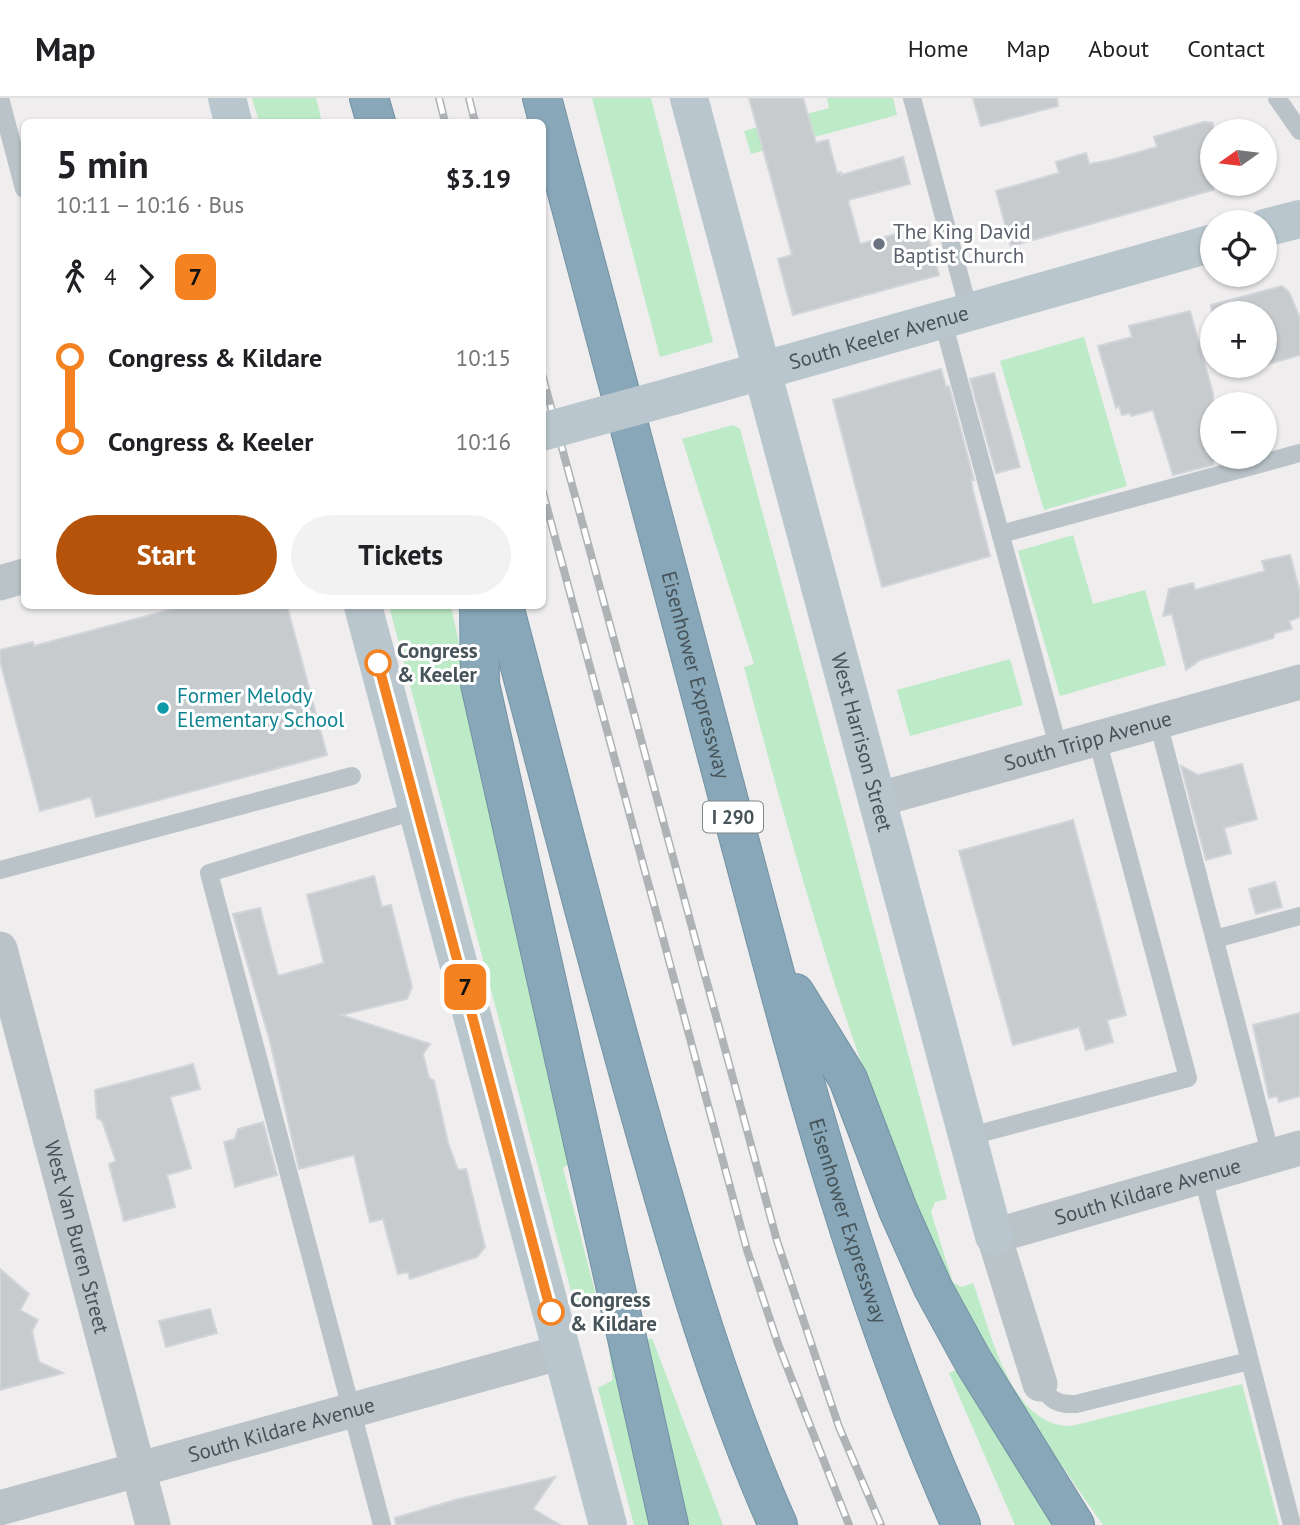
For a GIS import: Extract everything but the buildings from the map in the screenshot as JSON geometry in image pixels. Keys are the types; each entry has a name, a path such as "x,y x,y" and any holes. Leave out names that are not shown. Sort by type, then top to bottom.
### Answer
{"highway":[{"path":"369,98 375,119"},
{"name":"Eisenhower Expressway","path":"542,98 769,949 850,1235 887,1348 961,1525"},
{"path":"480,609 480,684 669,1525"},
{"path":"505,609 623,1055 680,1254 718,1370 778,1525"},
{"path":"769,949 848,1079 898,1210 940,1300 973,1361 1075,1525"}],"street":[{"path":"227,98 232,119"},
{"name":"West Harrison Street","path":"689,98 967,1138 1040,1384"},
{"path":"1277,225 1300,219"},
{"name":"South Keeler Avenue","path":"546,431 1200,247"},
{"path":"0,583 21,577"},
{"path":"364,609 608,1525"},
{"name":"South Tripp Avenue","path":"876,800 1300,682"},
{"name":"West Van Buren Street","path":"0,949 153,1525"},
{"name":"South Kildare Avenue","path":"994,1236 1286,1152"},
{"name":"South Kildare Avenue","path":"0,1508 562,1352"}],"lane":[{"path":"0,98 21,178"},
{"path":"912,98 1001,534 1059,750"},
{"path":"1277,98 1300,131"},
{"path":"1001,534 1300,453"},
{"path":"1158,722 1215,939 1286,1152"},
{"path":"967,1138 1188,1078 1097,739"},
{"path":"0,870 352,776"},
{"path":"383,1525 209,873 418,810"},
{"path":"1215,939 1300,916"},
{"path":"1202,1174 1292,1525"},
{"path":"1040,1384 1050,1399 1063,1405 1076,1404 1249,1361"}],"green space":[{"path":"252,98 316,98 321,119 258,119"},
{"path":"592,98 651,98 713,342 660,357"},
{"path":"827,98 893,98 897,115 751,154 744,131 829,108"},
{"path":"1084,337 1127,486 1044,510 1000,361"},
{"path":"733,425 740,429 947,1199 935,1202 931,1212 953,1283 962,1287 973,1283 996,1349 1017,1394 1032,1411 1050,1422 1071,1426 1242,1384 1279,1525 1103,1525 1005,1377 939,1261 904,1181 823,947 744,667 754,664 682,439"},
{"path":"1073,535 1093,604 1145,590 1166,665 1060,696 1018,551"},
{"path":"390,609 452,609 571,1163 563,1168 599,1307 589,1301 575,1306"},
{"path":"1010,659 1023,705 910,736 897,690"},
{"path":"652,1338 723,1525 684,1525 640,1342"},
{"path":"615,1349 658,1525 634,1525 598,1388 613,1380 609,1350"},
{"path":"962,1367 1057,1525 1015,1525 949,1373"}],"railway":[{"path":"439,98 444,119"},
{"path":"469,98 474,119"},
{"path":"546,389 777,1241 839,1427 881,1525"},
{"path":"546,504 747,1250 778,1344 849,1525"}],"bus line":[{"name":"7","path":"378,663 551,1312"}],"place":[{"name":"The King David Baptist Church","path":"879,244"},
{"name":"Congress & Keeler","path":"378,663"},
{"name":"Former Melody Elementary School","path":"163,708"},
{"name":"Congress & Kildare","path":"551,1312"}]}
